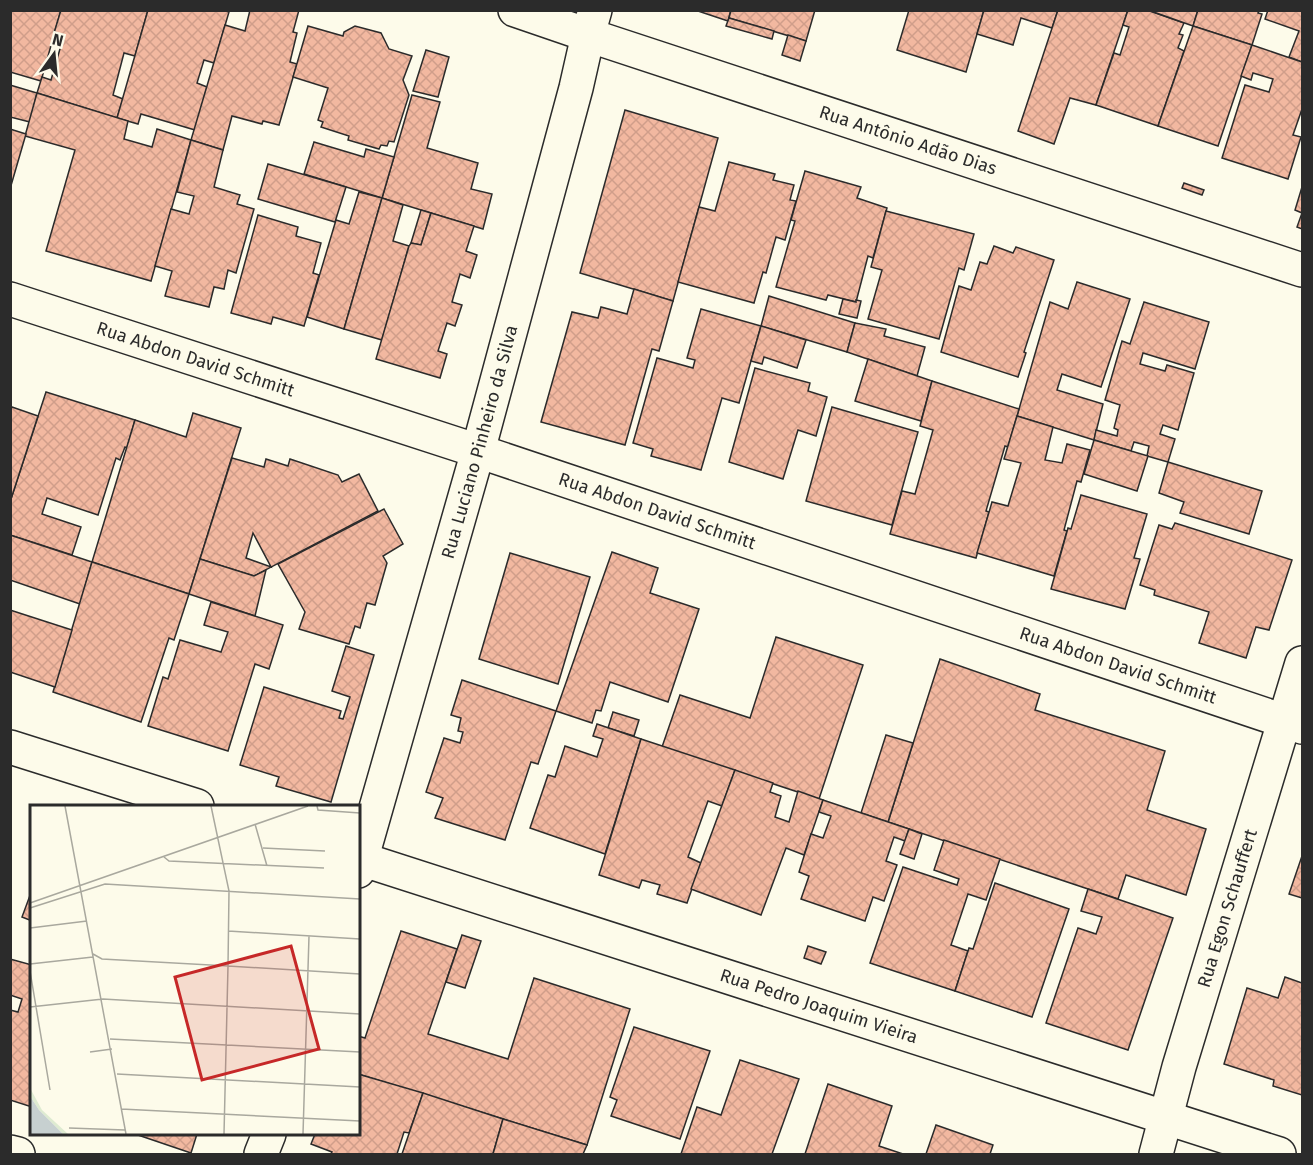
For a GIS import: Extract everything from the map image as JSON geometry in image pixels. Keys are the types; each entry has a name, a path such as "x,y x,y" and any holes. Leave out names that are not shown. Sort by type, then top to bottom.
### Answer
{"street":[{"name":"Rua Antônio Adão Dias","path":"516,10 591,23 1302,270"},
{"name":"Rua Luciano Pinheiro da Silva","path":"360,863 478,451 576,88 591,23"},
{"name":"Rua Abdon David Schmitt","path":"10,299 478,451 1293,724"},
{"name":"Rua Egon Schauffert","path":"1156,1155 1183,1055 1293,724 1302,663"},
{"path":"10,747 191,805"},
{"name":"Rua Pedro Joaquim Vieira","path":"360,863 1279,1155"},
{"path":"261,1155 269,1135"},
{"path":"10,1152 18,1155"}],"building":[{"path":"10,10 61,10 41,81 10,72"},
{"path":"61,10 148,10 135,56 124,53 113,95 123,99 117,118 37,93 42,77 51,80 64,35 54,33"},
{"path":"148,10 223,10 229,12 214,63 204,60 197,83 207,87 195,130 141,114 138,124 117,118"},
{"path":"250,10 299,10 293,32 297,33 290,62 297,64 279,125 263,121 262,124 232,116 223,150 191,140 225,25 245,31"},
{"path":"695,10 731,10 728,21"},
{"path":"731,10 815,10 806,41 729,18"},
{"path":"909,10 984,10 966,72 897,50"},
{"path":"984,10 1058,10 1052,28 1021,18 1013,45 977,34"},
{"path":"1058,10 1128,10 1096,105 1070,98 1054,144 1018,131"},
{"path":"1128,10 1147,10 1184,23 1179,34 1183,35 1178,48 1184,51 1158,126 1096,105 1114,53 1120,55 1129,27 1123,25"},
{"path":"1148,10 1198,10 1193,26"},
{"path":"1198,10 1259,10 1258,13 1262,14 1252,45 1193,26"},
{"path":"1268,10 1302,10 1302,62 1289,57 1299,31 1265,19"},
{"path":"729,18 774,31 772,39 726,26"},
{"path":"308,26 343,36 344,32 355,26 381,33 389,49 412,56 403,80 409,95 394,142 389,141 387,146 381,145 379,149 348,140 349,136 321,127 323,122 318,120 328,88 293,77"},
{"path":"1193,26 1252,45 1218,146 1158,126"},
{"path":"788,35 806,41 800,61 782,55"},
{"path":"1252,45 1302,62 1302,109 1293,135 1301,137 1288,179 1222,158 1245,85 1269,92 1273,79 1253,73 1251,80 1241,76"},
{"path":"426,50 449,57 438,97 413,91"},
{"path":"10,85 37,93 30,122 10,117"},
{"path":"37,93 128,121 124,139 152,147 157,129 191,140 151,281 46,251 75,150 25,136"},
{"path":"412,95 440,102 427,148 478,163 471,189 492,194 483,229 382,198"},
{"path":"625,110 718,138 673,301 580,273"},
{"path":"10,129 26,134 10,189"},
{"path":"191,140 223,150 214,187 240,195 237,204 254,209 236,273 228,270 224,289 214,287 209,307 165,296 172,271 155,266 171,209 189,214 194,196 177,192"},
{"path":"314,142 364,157 366,149 394,157 382,198 304,174"},
{"path":"729,162 775,174 773,180 794,185 790,200 796,201 785,240 776,237 766,273 763,272 754,303 678,282 699,207 715,211"},
{"path":"268,164 346,187 335,222 258,199"},
{"path":"805,171 861,187 857,198 887,208 873,258 868,256 856,302 828,295 826,300 776,287 795,221 791,220"},
{"path":"1184,183 1204,190 1202,195 1182,188"},
{"path":"1302,187 1302,213 1295,210"},
{"path":"359,192 382,198 344,329 307,317 336,220 349,224"},
{"path":"382,198 403,205 393,241 409,246 382,340 344,329"},
{"path":"421,210 431,213 421,245 411,243"},
{"path":"886,211 974,234 964,270 959,268 939,339 868,319 882,270 871,267"},
{"path":"431,213 474,226 466,251 477,255 470,278 460,274 452,302 462,305 455,326 447,323 438,351 447,354 440,378 376,359 409,246 411,243 421,245"},
{"path":"1302,213 1302,229 1297,227"},
{"path":"258,215 298,227 296,236 321,243 313,273 319,275 304,326 273,317 271,324 231,313"},
{"path":"994,246 1013,253 1016,247 1054,260 1018,377 941,352 959,286 971,290 980,262 987,264"},
{"path":"1077,282 1130,299 1101,387 1062,374 1057,390 1103,404 1094,440 1017,416 1050,302 1068,309"},
{"path":"634,289 673,301 659,351 652,349 625,445 541,422 572,312 598,318 601,307 627,314"},
{"path":"769,296 855,323 847,352 761,326"},
{"path":"843,299 861,301 857,318 839,314"},
{"path":"1144,302 1209,322 1195,369 1143,353 1140,364 1165,371 1167,365 1194,373 1178,430 1163,425 1160,434 1175,439 1168,462 1147,456 1149,446 1134,442 1131,451 1094,440 1096,430 1117,436 1118,430 1114,428 1120,405 1105,400 1122,341 1130,344"},
{"path":"701,309 761,326 739,403 722,398 701,470 651,456 653,449 633,443 657,358 693,368 695,360 687,358"},
{"path":"855,323 886,329 884,336 925,347 917,376 847,352"},
{"path":"761,326 806,340 797,368 764,357 762,364 751,361"},
{"path":"868,359 932,381 921,421 855,401"},
{"path":"755,368 810,383 808,391 827,397 816,436 798,430 783,479 729,462"},
{"path":"932,381 1019,409 1008,447 1005,446 986,511 989,512 976,558 890,534 902,491 915,494 933,430 920,426"},
{"path":"46,392 135,420 127,448 125,447 120,460 116,458 98,515 47,498 42,514 81,527 72,555 10,535 10,502"},
{"path":"12,407 38,416 10,502 10,411"},
{"path":"832,407 918,432 892,525 806,501"},
{"path":"193,413 241,428 189,594 92,562 135,420 186,437"},
{"path":"1017,416 1053,427 1045,460 1062,463 1067,444 1090,450 1081,482 1077,481 1064,530 1067,531 1054,576 977,553 992,502 1008,506 1021,463 1004,459"},
{"path":"1094,440 1148,456 1137,491 1084,474"},
{"path":"232,458 264,467 266,459 288,466 290,459 338,475 342,482 359,474 378,511 254,576 200,559","holes":["253,533 271,567 246,558"]},
{"path":"1168,462 1262,491 1249,534 1180,513 1184,502 1159,493"},
{"path":"1081,495 1147,514 1134,558 1140,559 1125,609 1051,589 1068,528 1071,529"},
{"path":"384,509 403,544 383,556 387,563 375,605 367,603 360,628 355,626 349,644 299,629 305,612 278,564"},
{"path":"1175,523 1292,560 1269,630 1256,627 1246,658 1199,643 1209,612 1154,595 1155,590 1140,585 1159,525 1172,529"},
{"path":"10,535 92,562 80,604 10,580"},
{"path":"612,552 658,568 650,593 699,609 668,702 610,682 601,711 596,710 592,723 556,711"},
{"path":"510,553 590,577 558,684 479,659"},
{"path":"200,559 254,576 266,570 255,616 189,594"},
{"path":"92,562 189,594 174,640 169,638 141,722 53,692"},
{"path":"211,602 283,625 269,669 255,664 228,751 148,726 163,677 168,679 180,640 221,652 228,632 204,625"},
{"path":"10,610 72,630 55,687 10,672"},
{"path":"776,637 863,665 819,799 662,747 680,695 750,718"},
{"path":"346,646 374,655 331,802 276,786 279,777 240,765 264,687 341,711 339,718 343,719 350,697 332,691"},
{"path":"940,659 1040,694 1035,710 1165,751 1147,810 1206,829 1186,895 1126,875 1118,899 888,822"},
{"path":"462,680 556,711 538,764 531,762 505,840 435,818 443,798 426,792 444,738 460,743 463,732 458,731 461,718 451,715"},
{"path":"613,712 639,720 634,736 608,728"},
{"path":"597,724 641,739 605,854 530,828 548,775 555,777 565,746 597,757 603,739 593,736"},
{"path":"886,735 913,743 888,822 861,813"},
{"path":"641,739 735,770 722,806 708,801 688,857 701,863 687,903 657,894 660,885 642,880 639,888 599,875"},
{"path":"735,770 773,783 770,792 781,796 775,817 789,822 798,791 823,800 804,855 786,848 761,915 691,889"},
{"path":"823,800 909,829 905,841 894,837 886,861 897,865 884,901 873,897 865,921 801,899 809,876 799,872 811,834 823,838 831,816 819,812"},
{"path":"909,829 922,834 914,859 900,854"},
{"path":"944,840 1000,859 986,900 968,894 951,945 968,951 955,991 870,963 903,867 957,885 959,879 934,870"},
{"path":"1302,856 1302,898 1289,894"},
{"path":"995,883 1069,909 1032,1017 955,991 969,948 973,949"},
{"path":"1088,889 1173,918 1128,1050 1046,1023 1078,928 1096,934 1102,917 1081,911"},
{"path":"30,895 30,920 22,917"},
{"path":"401,931 457,949 428,1034 508,1059 534,978 630,1009 587,1145 360,1075 360,1037 365,1038"},
{"path":"462,935 481,941 465,988 446,982"},
{"path":"808,946 826,952 821,964 804,958"},
{"path":"10,959 30,964 30,1106 10,1100 10,1010 18,1012 22,999 10,995"},
{"path":"1285,977 1302,983 1302,1095 1273,1086 1274,1080 1224,1064 1247,988 1278,998"},
{"path":"634,1027 710,1051 680,1139 611,1116 617,1100 610,1097"},
{"path":"740,1060 799,1079 772,1154 681,1154 697,1107 721,1115"},
{"path":"360,1075 423,1093 409,1133 404,1132 397,1154 331,1154 332,1152 311,1144 315,1135 360,1135"},
{"path":"828,1084 892,1106 879,1146 903,1154 805,1154"},
{"path":"423,1093 503,1119 493,1154 402,1154"},
{"path":"503,1119 587,1145 583,1154 493,1154"},
{"path":"936,1125 993,1145 990,1154 926,1154"},
{"path":"138,1135 197,1135 191,1153"}]}
